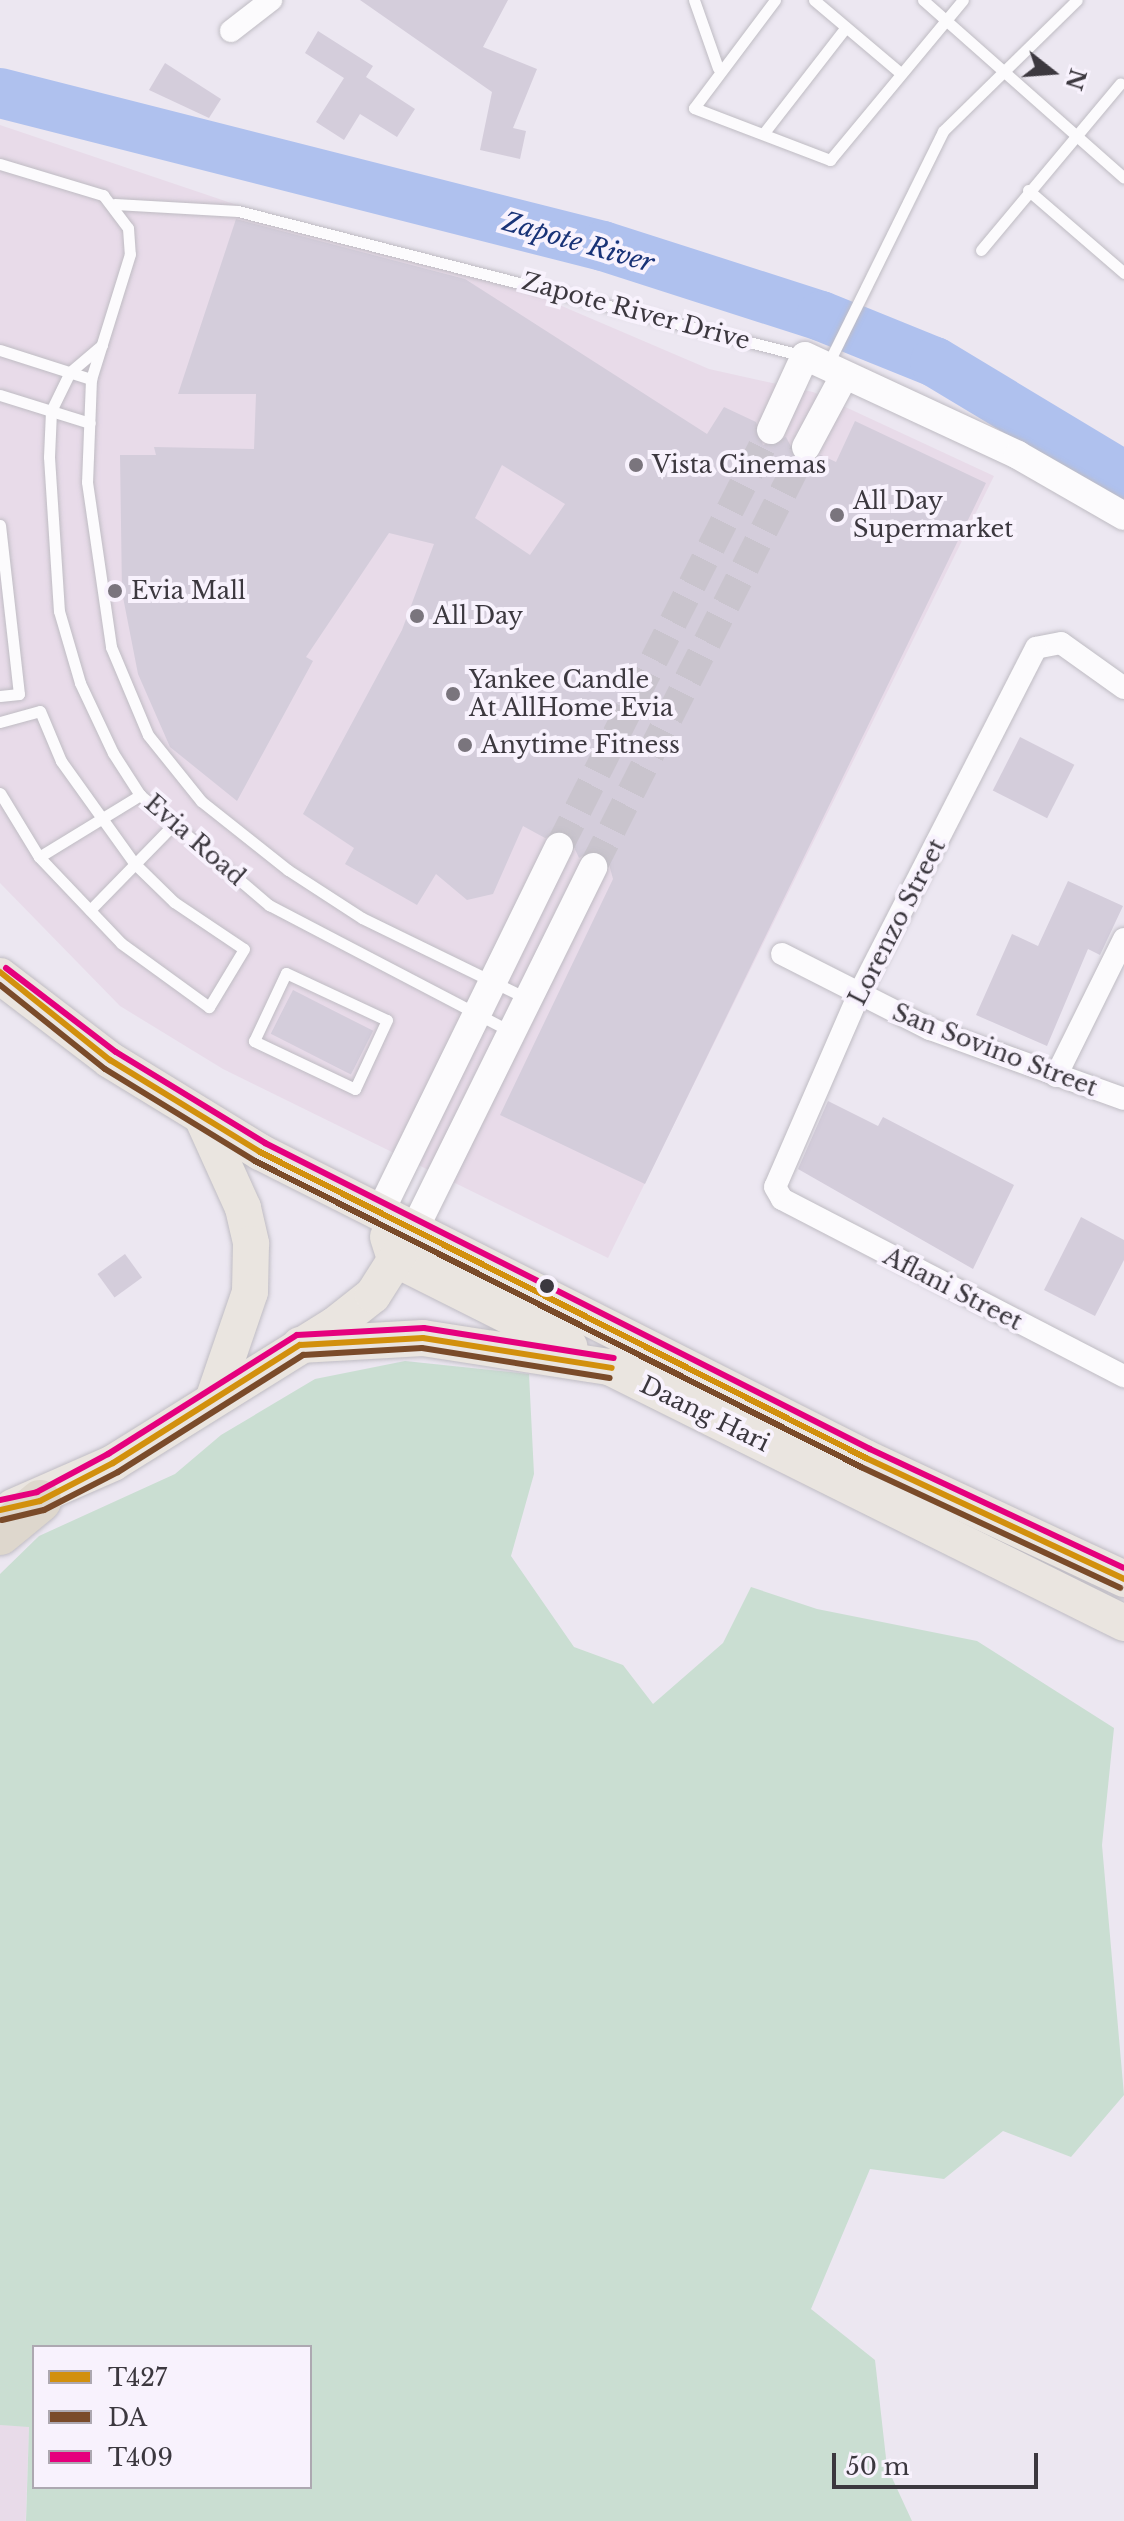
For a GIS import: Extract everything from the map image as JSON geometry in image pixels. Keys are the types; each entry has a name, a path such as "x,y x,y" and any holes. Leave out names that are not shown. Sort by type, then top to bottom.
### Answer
{"highway":[{"path":"0,1534 40,1501"}],"main road":[{"name":"Daang Hari","path":"3,977 110,1060 202,1117 379,1214 404,1245 1124,1579"},
{"path":"202,1117 243,1208 251,1244 250,1292 215,1394"},
{"path":"300,1345 361,1308 404,1245 609,1367"},
{"name":"Daang Hari","path":"0,1510 40,1501 113,1463 215,1394 300,1345 423,1338 609,1367 1124,1623"}],"street":[{"path":"231,31 271,0"},
{"path":"771,430 825,367"},
{"path":"806,447 825,367"},
{"name":"Zapote River Drive","path":"825,367 1018,455 1124,516"},
{"name":"Lorenzo Street","path":"782,1199 775,1174 859,994 1036,648 1061,643 1124,688"},
{"path":"379,1214 474,1012 559,847"},
{"path":"404,1245 593,867"},
{"path":"1056,1076 1124,939"},
{"name":"San Sovino Street","path":"782,954 859,994 1056,1076 1124,1099"},
{"name":"Aflani Street","path":"782,1199 1122,1372"}],"lane":[{"path":"694,0 718,68"},
{"path":"775,0 718,68 694,108 830,160 898,71 963,0"},
{"path":"814,0 898,71"},
{"path":"923,0 1124,178"},
{"path":"825,367 943,131 1000,71 1077,0"},
{"path":"763,134 846,27"},
{"path":"981,250 1028,190 1120,84"},
{"name":"Zapote River Drive","path":"0,164 115,204 238,211 825,367"},
{"path":"1028,190 1124,273"},
{"path":"0,350 91,379 130,254 115,204"},
{"path":"70,372 105,342"},
{"name":"Evia Road","path":"70,372 51,411 59,611 80,683 140,795 173,825 306,929 510,1031"},
{"name":"Evia Road","path":"91,379 87,494 96,570 111,647 148,735 201,801 288,870 362,918 527,998"},
{"path":"0,395 90,423"},
{"path":"0,525 19,694 0,696"},
{"path":"0,722 40,711 61,761 134,863 174,902 244,949 209,1007 121,943 39,857 0,793"},
{"path":"39,857 140,795"},
{"path":"90,910 173,825"},
{"path":"286,973 387,1020 355,1089 254,1041 286,973"}],"shaded area":[{"path":"0,125 243,207 473,268 709,369 813,392 994,476 608,1258 223,1069 120,1006 0,883"},
{"path":"0,2425 29,2426 26,2521 0,2521"}],"green space":[{"path":"405,1361 529,1374 534,1474 511,1556 574,1647 623,1665 653,1704 723,1643 751,1587 817,1609 977,1641 1114,1728 1102,1845 1124,2095 1071,2157 1003,2131 944,2179 870,2169 811,2309 875,2360 887,2467 912,2521 26,2521 29,2427 0,2425 0,1574 39,1536 175,1474 221,1435 315,1379"}],"building":[{"path":"360,0 508,0 483,47 537,69 513,128 526,131 520,159 480,150 492,92"},
{"path":"318,31 373,66 366,77 415,109 397,137 360,114 344,140 316,122 344,78 305,53"},
{"path":"165,63 221,99 209,118 149,90"},
{"path":"236,219 465,279 707,434 724,407 756,422 763,445 786,437 799,462 821,455 836,462 855,421 986,483 645,1184 500,1115 613,879 607,857 593,850 579,858 567,832 545,838 523,826 493,894 467,900 436,874 417,905 345,864 354,848 303,814 402,630 434,544 389,533 306,657 313,661 237,801 170,747 138,674 122,592 120,455 156,455 154,447 254,449 256,394 178,394","holes":["502,465 565,504 530,555 475,518"]},
{"path":"1020,737 1074,765 1047,818 993,790"},
{"path":"1068,881 1123,906 1100,955 1088,949 1047,1046 976,1015 1012,934 1038,946"},
{"path":"293,990 373,1031 351,1075 271,1034"},
{"path":"828,1101 878,1126 883,1117 1014,1185 973,1269 798,1169"},
{"path":"1081,1217 1124,1240 1124,1260 1095,1316 1044,1290"},
{"path":"125,1254 142,1277 115,1297 97,1274"}],"waterway":[{"name":"Zapote River","path":"0,93 603,246 821,316 935,362 1124,476"}],"tunnel":[{"path":"559,847 771,430"},
{"path":"593,867 806,447"}],"transit line":[{"name":"T409","path":"6,968 116,1052 265,1143 870,1449 1124,1568"},
{"name":"T427","path":"0,972 110,1060 260,1152 866,1458 1124,1579"},
{"name":"DA","path":"0,985 105,1069 255,1161 861,1467 1120,1588"},
{"name":"T409","path":"0,1500 37,1492 108,1454 297,1335 424,1328 614,1358"},
{"name":"T427","path":"0,1510 40,1501 113,1463 300,1345 423,1338 612,1368"},
{"name":"DA","path":"2,1520 44,1510 118,1472 303,1355 422,1348 610,1378"}],"place":[{"name":"Vista Cinemas","path":"636,465"},
{"name":"All Day Supermarket","path":"837,515"},
{"name":"Evia Mall","path":"115,591"},
{"name":"All Day","path":"417,616"},
{"name":"Yankee Candle At AllHome Evia","path":"453,694"},
{"name":"Anytime Fitness","path":"465,745"}]}
